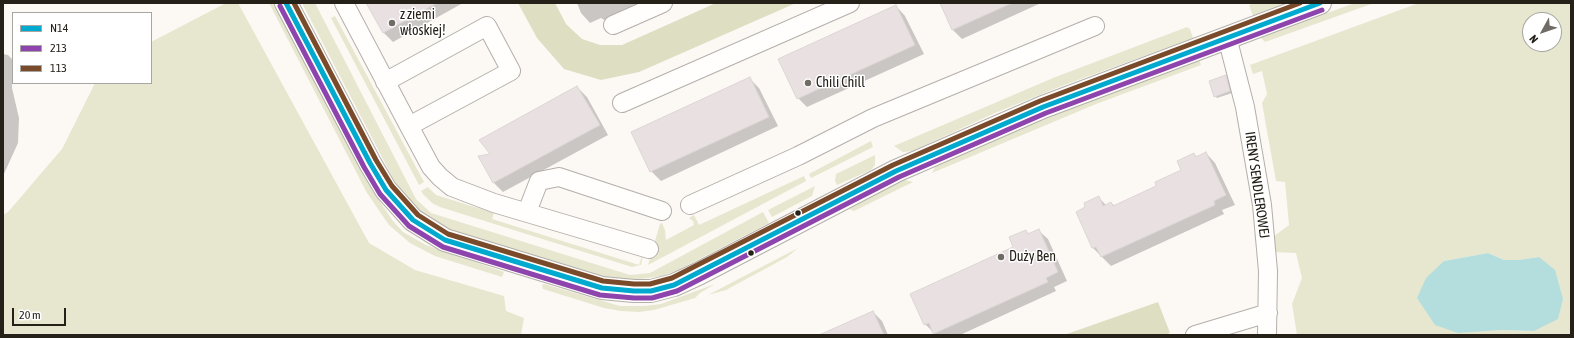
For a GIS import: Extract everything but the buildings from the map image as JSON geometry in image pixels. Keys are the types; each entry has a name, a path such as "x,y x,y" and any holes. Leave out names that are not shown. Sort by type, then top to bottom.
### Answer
{"street":[{"path":"286,3 370,163 386,190 413,220 446,240 602,288 634,291 651,291 674,285 698,274 827,206 915,163 1043,107 1320,3"},
{"path":"344,3 431,167 452,187 494,203 649,249"},
{"path":"613,25 663,3"},
{"path":"622,103 850,3"},
{"path":"385,82 487,26 511,71 409,126"},
{"path":"690,205 798,156 873,118 1096,26"},
{"name":"IRENY SENDLEROWEJ","path":"1227,37 1246,107 1262,204 1268,271 1267,335"},
{"path":"527,212 539,181 559,177 662,211"},
{"path":"1195,335 1268,313"}],"green space":[{"path":"226,3 238,3 369,243 415,270 504,296 506,311 524,318 521,335 3,335 3,215 8,212 62,149 94,84 152,84 152,41"},
{"path":"269,3 276,3 372,190 393,221 403,232 426,245 504,272 502,277 435,256 410,243 389,225 367,193"},
{"path":"302,3 315,3 416,199 431,213 630,275 650,273 763,212 769,223 678,270 662,276 618,280 598,276 449,230 418,209 397,186"},
{"path":"518,3 555,3 566,24 582,39 600,45 622,45 716,3 796,3 639,72 601,80 564,69 537,38"},
{"path":"1254,3 1288,3 1253,16 1249,5"},
{"path":"1355,3 1374,3 1265,42 1260,37"},
{"path":"1419,3 1571,3 1571,335 1297,335 1292,304 1302,278 1296,253 1272,252 1273,237 1289,225 1285,182 1276,181 1262,103 1267,94 1262,71 1253,74 1250,65","holes":["1488,253 1504,260 1539,257 1534,331 1500,330 1444,261"]},
{"path":"335,16 424,182 419,185 331,18"},
{"path":"1187,27 1190,29 1193,38 1059,87 995,113 912,151 903,152 894,146 1053,78"},
{"path":"1199,59 1201,65 1096,104 932,173 936,165 1033,123"},
{"path":"871,141 873,147 811,178 809,174"},
{"path":"875,155 875,165 871,170 837,185 835,181 836,174"},
{"path":"804,176 806,181 648,265 660,224 662,223 665,230 666,240 694,225 693,221 689,218 694,215 699,225"},
{"path":"904,180 913,182 854,211 849,209"},
{"path":"815,186 812,196 772,217 768,210"},
{"path":"428,187 436,195 494,213 492,219 639,265 644,249 641,265 632,267 440,207 432,203 421,191"},
{"path":"798,248 787,257 726,290 708,295"},
{"path":"544,284 620,306 645,306 661,304 715,284 700,293 695,298 654,310 639,312 604,308 543,289 542,285"},
{"path":"1158,302 1170,333 1164,335 1064,335"}],"water":[{"path":"1488,253 1504,260 1539,257 1555,270 1563,299 1558,319 1534,331 1500,330 1458,333 1435,325 1417,298 1426,278 1444,261"}],"transit line":[{"name":"N14","path":"286,3 370,163 386,190 413,220 445,240 602,288 634,291 651,291 674,285 896,171 1043,107 1320,3"},
{"name":"113","path":"294,3 376,160 392,186 418,215 448,234 603,281 634,284 650,284 672,278 893,165 1040,101 1300,3"},
{"name":"213","path":"280,6 364,167 380,194 409,226 443,247 600,295 634,298 652,298 677,291 899,177 1046,113 1322,10"}],"place":[{"name":"z ziemi włoskiej!","path":"392,23"},
{"name":"Chili Chill","path":"808,83"},
{"name":"Duży Ben","path":"1001,257"}]}
